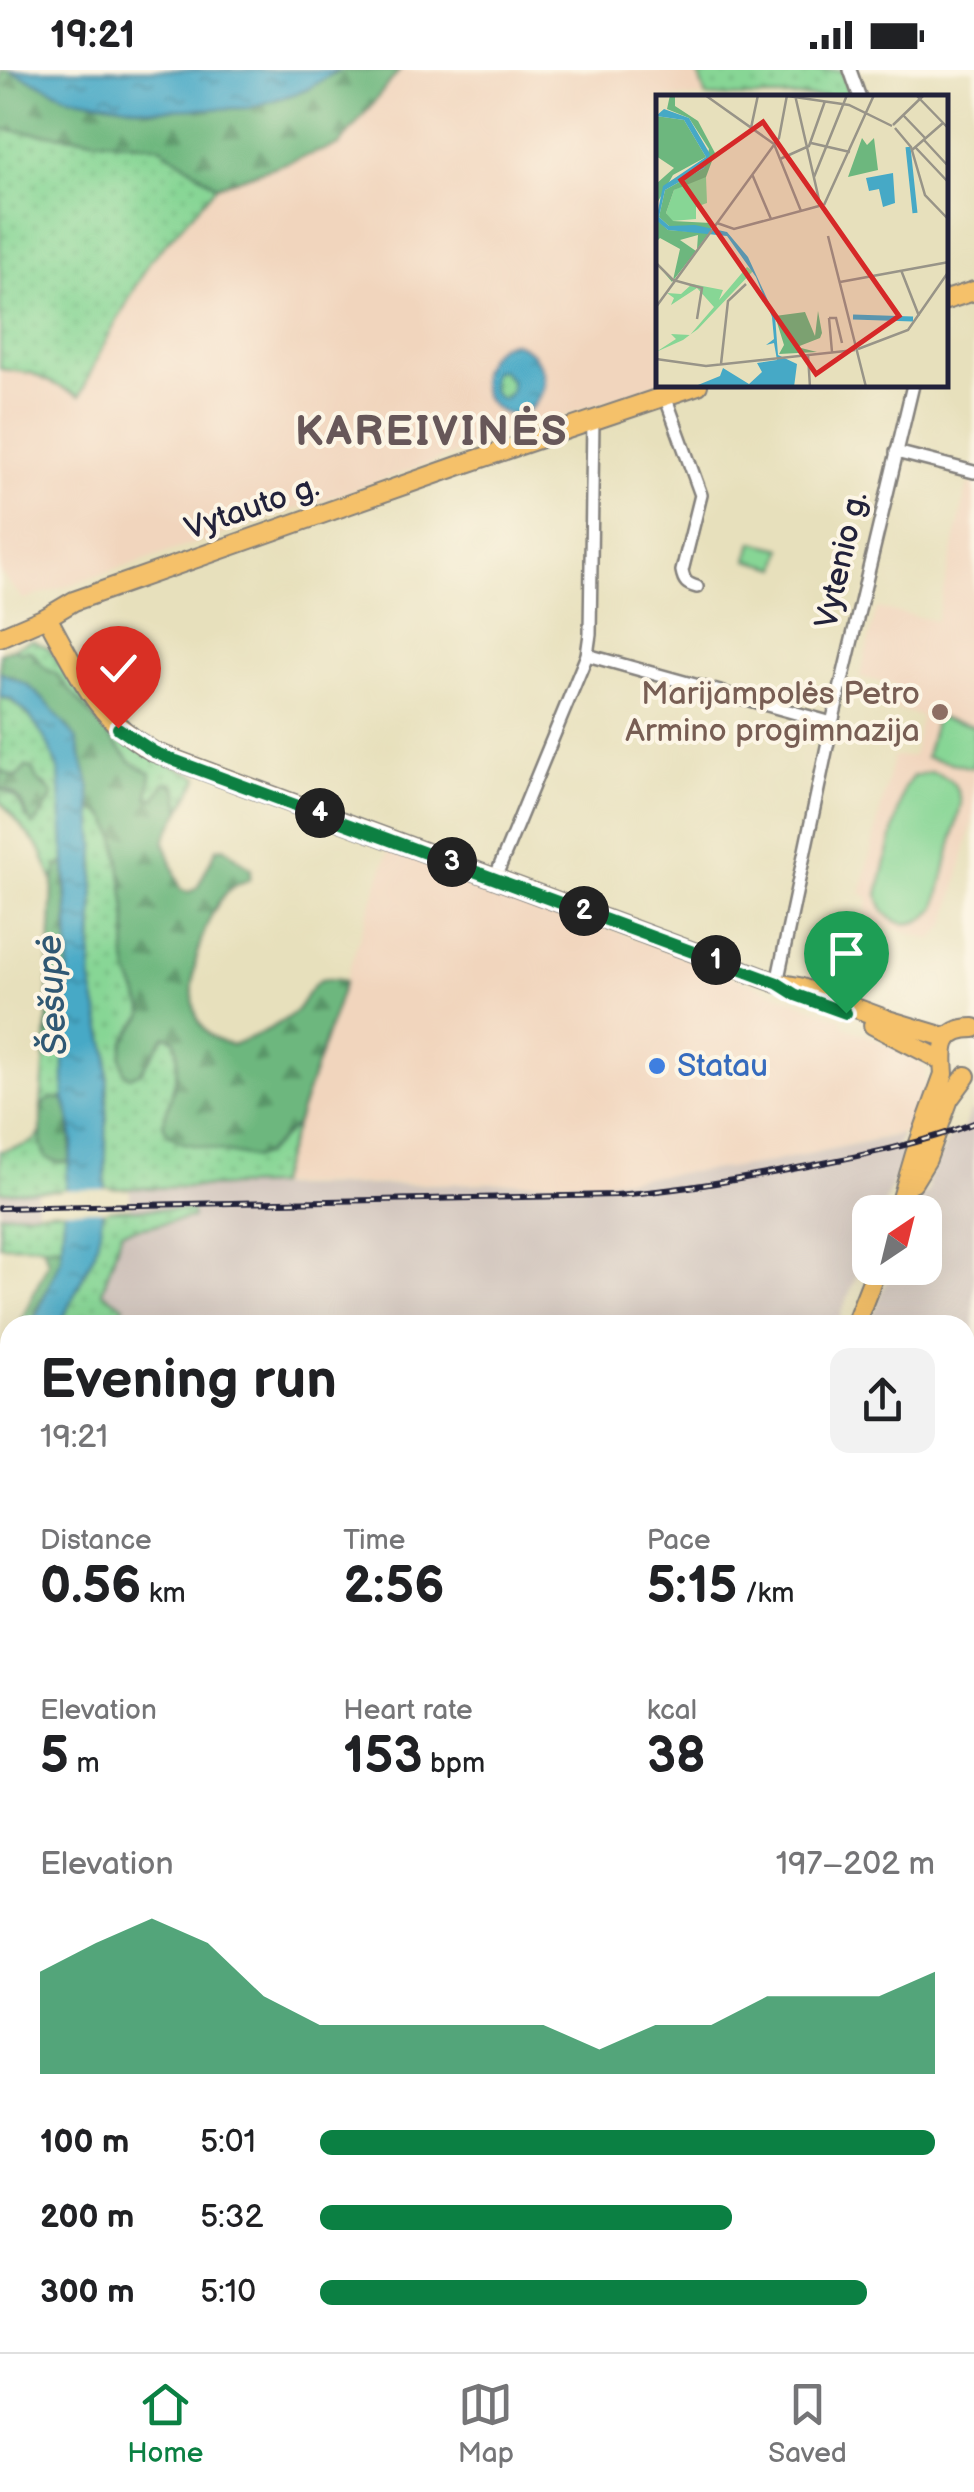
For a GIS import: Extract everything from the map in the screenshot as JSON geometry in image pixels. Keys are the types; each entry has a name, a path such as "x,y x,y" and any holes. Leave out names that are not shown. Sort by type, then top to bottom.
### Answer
{"main road":[{"path":"949,299 974,291"},
{"name":"Vytauto g.","path":"4,636 74,602 689,388"},
{"path":"48,616 96,703 118,728 140,744 176,761 777,983 799,987 906,1026 962,1051"},
{"path":"777,983 796,995 884,1030 962,1051"},
{"path":"907,1195 927,1158 939,1112 953,1092 962,1051"},
{"path":"939,1112 936,1092 962,1051"},
{"path":"859,1315 870,1285"}],"street":[{"path":"850,70 859,95"},
{"name":"Vytenio g.","path":"777,983 832,723 912,388"},
{"path":"665,396 701,495 682,571 684,580 697,587"},
{"path":"496,878 588,654 593,420"},
{"path":"896,452 974,472"},
{"path":"588,654 832,723"}],"shaded area":[{"path":"400,70 697,70 705,95 656,95 656,384 24,600 0,573 0,369 31,373 80,396 150,261 217,186 339,145"},
{"name":"Marijampolės Petro Armino progimnazija","path":"968,484 974,485 974,816 947,924 932,940 865,919 869,898 861,893 893,757 913,756 921,716 892,708 896,685 860,677 877,608 936,621"},
{"path":"391,844 843,1019 842,1025 883,1042 926,1069 925,1094 911,1131 757,1165 605,1181 276,1185"},
{"path":"974,1111 974,1315 873,1315 885,1285 942,1285 942,1195 926,1195 926,1184 950,1135 963,1130"},
{"path":"902,1134 895,1151 904,1149 888,1195 852,1195 853,1285 841,1315 121,1315 124,1306 101,1293 122,1230 137,1211 130,1209 130,1189 605,1181 757,1165"},
{"path":"37,1190 37,1211 0,1214 0,1192"}],"green space":[{"path":"0,70 334,74 338,70 400,70 339,145 217,186 159,146 0,129"},
{"path":"697,70 842,70 850,95 705,95"},
{"path":"0,129 159,146 217,186 150,261 80,396 31,373 0,369"},
{"path":"497,370 511,381 512,392 504,399 492,389 493,372"},
{"path":"753,542 783,549 778,568 748,560"},
{"path":"32,640 48,648 113,733 129,745 199,777 181,810 177,789 165,783 155,799 148,797 151,773 131,762 33,652 13,648"},
{"path":"13,648 31,652 55,673 131,762 151,773 148,797 155,799 165,783 172,782 177,788 181,810 165,844 181,890 197,888 217,848 224,847 251,869 250,879 231,888 219,902 196,958 193,999 197,1016 208,1033 232,1045 240,1042 289,1017 321,980 345,981 296,1125 265,1154 256,1158 184,1143 169,1134 163,1124 177,1072 175,1040 164,1037 141,1072 130,1077 124,1072 124,1042 143,1016 143,1008 126,960 127,916 117,842 109,821 91,809 89,784 48,704 28,685 0,672 0,653"},
{"path":"0,697 30,717 57,765 65,863 58,866 53,881 40,849 0,801 0,788 17,799 26,818 38,822 51,801 47,786 26,767 16,778 0,770"},
{"path":"936,717 974,726 973,768 926,757"},
{"path":"26,767 32,768 37,780 53,793 33,825 17,797 0,788 0,770 16,778"},
{"path":"930,772 952,782 961,804 936,908 919,921 901,923 886,914 878,894 904,788 913,776"},
{"path":"91,809 109,821 117,842 127,916 126,960 143,1008 143,1016 130,1032 149,1060 164,1037 175,1040 177,1072 163,1124 265,1154 296,1125 276,1185 105,1189 108,1056 91,981 95,844"},
{"path":"65,863 69,957 64,1052 55,1048 47,1027 53,881 58,866"},
{"path":"47,1027 55,1048 64,1052 64,1099 51,1098 41,1106"},
{"path":"51,1098 64,1099 70,1122 69,1162 46,1158 41,1145 41,1106"},
{"path":"41,1132 41,1145 57,1162 69,1162 66,1190 0,1192 0,1151 29,1144"},
{"path":"64,1210 62,1246 0,1245 0,1214"},
{"path":"103,1210 192,1210 192,1218 122,1231 102,1292 124,1306 121,1315 65,1315 95,1251"},
{"path":"43,1246 62,1246 61,1258 36,1315 24,1315 48,1262"}],"water":[{"path":"9,70 338,70 306,90 249,108 153,110 69,97"},
{"path":"512,342 534,356 544,379 540,396 530,409 506,414 487,399 481,373 498,347","holes":["503,371 511,381 511,392 504,399 496,396 491,385 493,372"]},
{"path":"0,672 28,685 48,704 76,738 89,784 95,844 91,981 108,1056 105,1189 95,1251 65,1315 36,1315 61,1258 73,1144 64,1099 69,957 59,772 47,742 29,715 11,699 0,697"}],"pier":[{"path":"110,1189 108,1210 59,1210 61,1190"}],"railway":[{"path":"0,1208 641,1193 850,1158 974,1123"}],"place":[{"name":"Marijampolės Petro Armino progimnazija","path":"940,712"},
{"name":"Statau","path":"657,1066"}],"district":[{"name":"KAREIVINĖS","path":"432,432"}],"route":[{"path":"118,728 154,752 176,761 777,983 796,995 846,1013"}],"water label":[{"name":"Šešupė","path":"53,995"}]}
